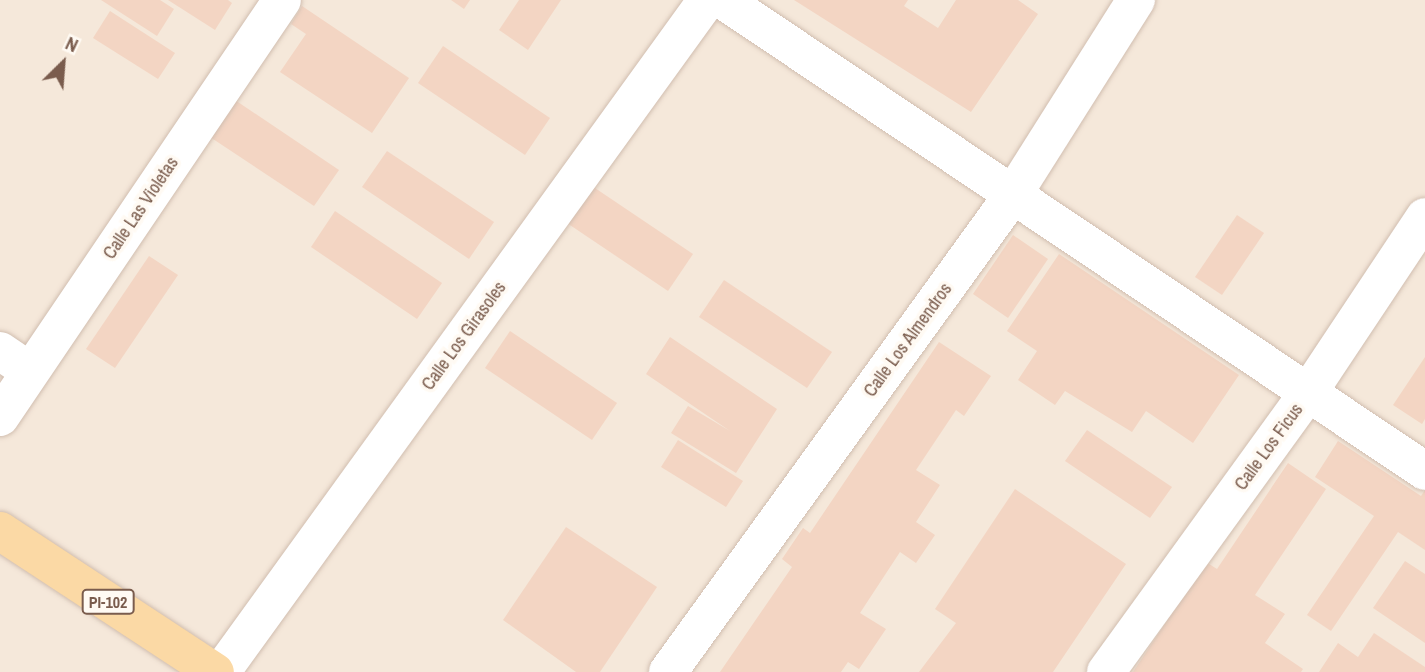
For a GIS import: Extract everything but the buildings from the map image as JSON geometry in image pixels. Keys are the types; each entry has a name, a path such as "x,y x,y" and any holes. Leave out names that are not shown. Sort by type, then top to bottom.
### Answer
{"main road":[{"name":"PI-102","path":"0,531 215,672"}],"street":[{"name":"Calle Las Violetas","path":"0,417 15,361 282,0"},
{"name":"Calle Los Girasoles","path":"221,672 707,0"},
{"path":"723,0 1425,471"},
{"name":"Calle Los Almendros","path":"668,672 1012,196 1136,0"},
{"name":"Calle Los Ficus","path":"1106,672 1308,393 1425,217"}],"shaded area":[{"path":"0,0 1425,0 1425,672 0,672"}]}
